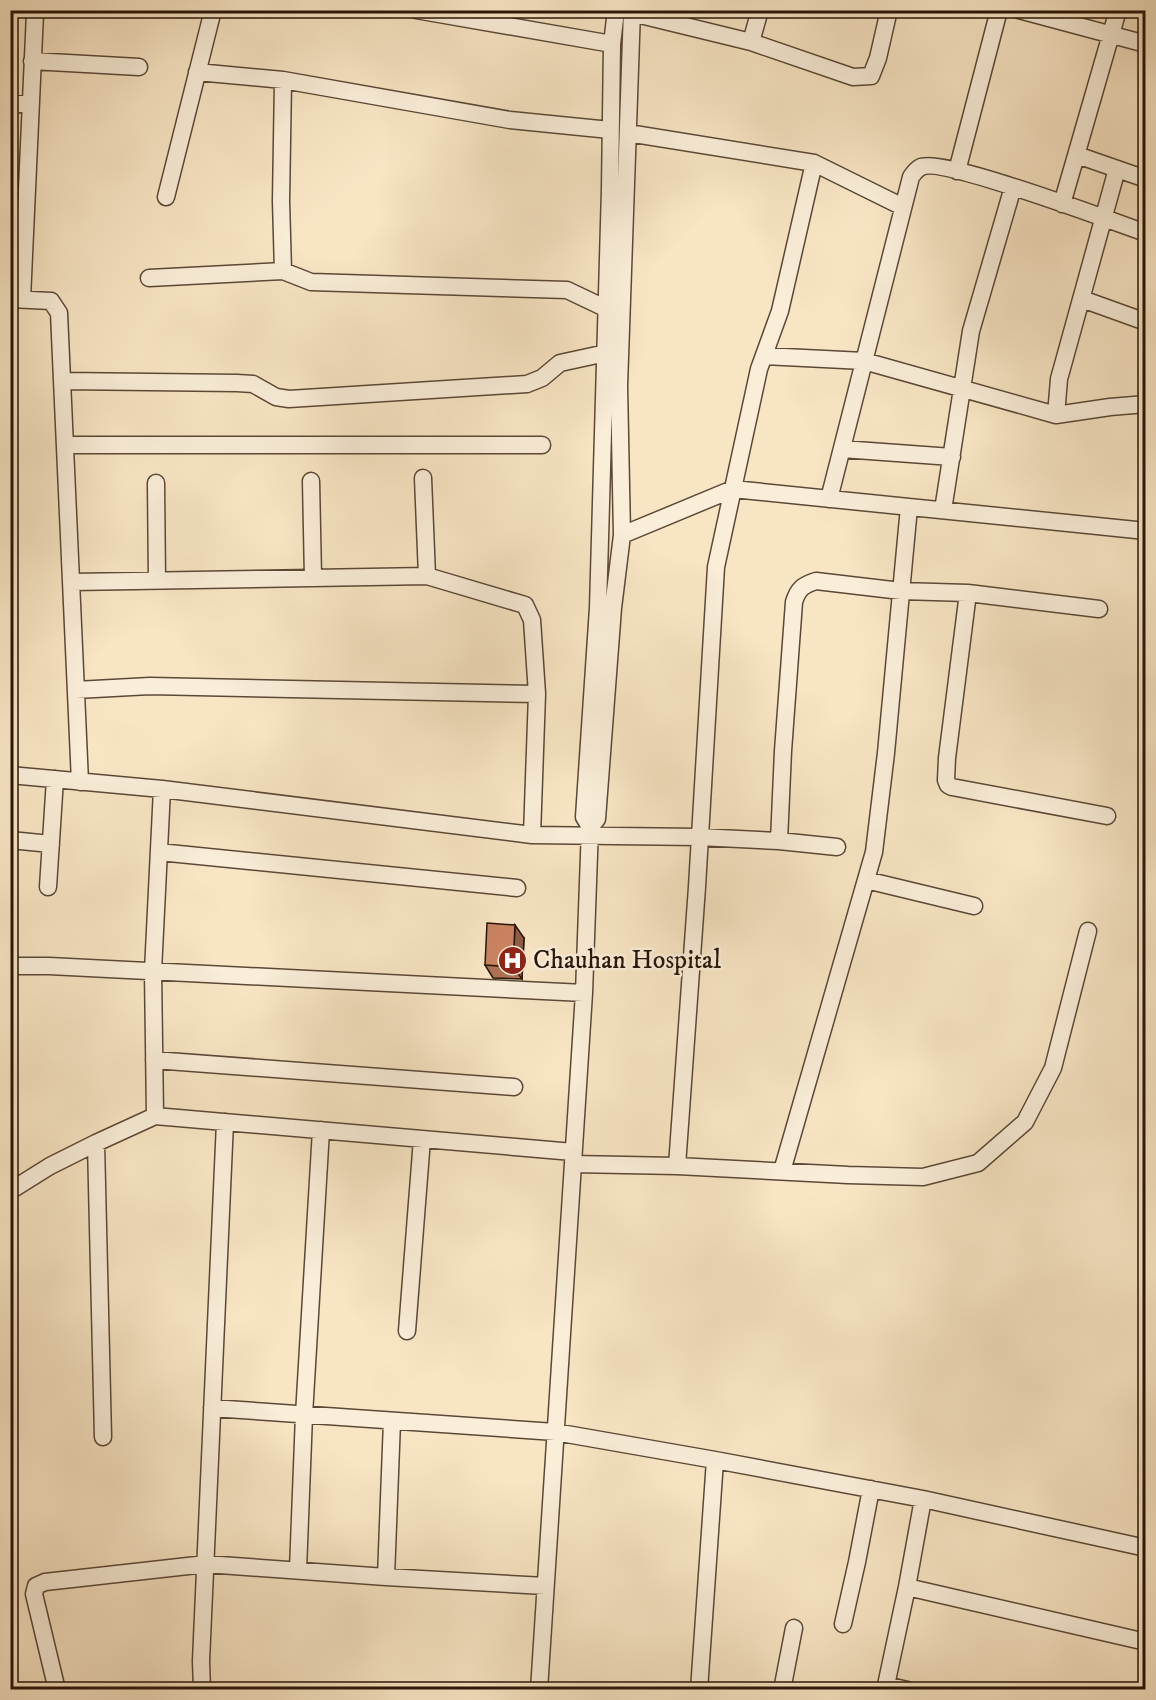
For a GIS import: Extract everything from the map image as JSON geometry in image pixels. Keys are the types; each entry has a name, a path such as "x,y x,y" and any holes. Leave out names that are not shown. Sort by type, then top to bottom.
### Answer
{"street":[{"path":"166,197 213,10"},
{"path":"416,10 612,44"},
{"path":"751,42 760,10"},
{"path":"627,11 751,42 853,77 871,76 878,58 889,10"},
{"path":"957,171 999,10"},
{"path":"1019,10 1146,44"},
{"path":"1062,204 1118,10"},
{"path":"589,831 597,819 613,608 622,535 619,386 607,309 612,44 627,11"},
{"path":"538,1689 584,993 589,831 584,817 628,133 627,11"},
{"path":"35,13 16,299 51,301 59,313 80,782"},
{"path":"32,61 139,67"},
{"path":"197,72 283,80 510,120 610,130"},
{"path":"283,80 281,201 283,272"},
{"path":"10,105 30,103"},
{"path":"628,133 814,163 903,207"},
{"path":"1077,155 1146,179"},
{"path":"677,1166 716,567 759,369 780,311 814,163"},
{"path":"829,499 910,177 921,167 933,166 957,171 1013,187 1146,233"},
{"path":"1056,415 1059,379 1117,169"},
{"path":"944,510 971,332 1013,187"},
{"path":"149,278 283,272 311,282 567,290 607,309"},
{"path":"1082,299 1146,322"},
{"path":"63,381 253,384 276,397 289,399 527,384 542,378 560,363 613,353"},
{"path":"764,356 864,361 1056,415 1146,404"},
{"path":"66,445 542,445"},
{"path":"842,449 951,457"},
{"path":"423,478 427,576"},
{"path":"311,481 313,578"},
{"path":"156,483 157,581"},
{"path":"622,535 733,489 1146,531"},
{"path":"782,1171 874,852 886,753 909,507"},
{"path":"72,582 427,576 525,605 532,621 537,694 532,835"},
{"path":"778,841 794,602 797,591 805,585 816,580 901,591 968,593 1098,609"},
{"path":"968,593 947,758 946,780 948,785 1107,816"},
{"path":"76,690 150,686 537,694"},
{"path":"10,775 162,789 532,835 589,831 778,841 837,847"},
{"path":"48,887 55,779"},
{"path":"155,1116 153,971 162,789"},
{"path":"10,840 51,844"},
{"path":"159,852 517,888"},
{"path":"866,880 974,906"},
{"path":"10,1191 50,1166 155,1116 422,1139 573,1158 677,1166 923,1177 978,1163 1025,1122 1053,1068 1088,932"},
{"path":"10,966 584,993"},
{"path":"154,1059 514,1087"},
{"path":"202,1689 201,1661 225,1122"},
{"path":"298,1570 304,1415 321,1130"},
{"path":"407,1331 422,1139"},
{"path":"96,1143 103,1437"},
{"path":"212,1408 555,1432 923,1499 1146,1548"},
{"path":"386,1577 392,1421"},
{"path":"699,1689 716,1460"},
{"path":"843,1624 871,1489"},
{"path":"907,1689 885,1687 923,1499"},
{"path":"57,1689 34,1594 36,1586 45,1582 206,1564 545,1586"},
{"path":"907,1587 1146,1642"},
{"path":"783,1689 794,1628"}],"building":[{"path":"487,923 515,925 513,967 485,965"}],"place":[{"name":"Chauhan Hospital","path":"512,960"}]}
